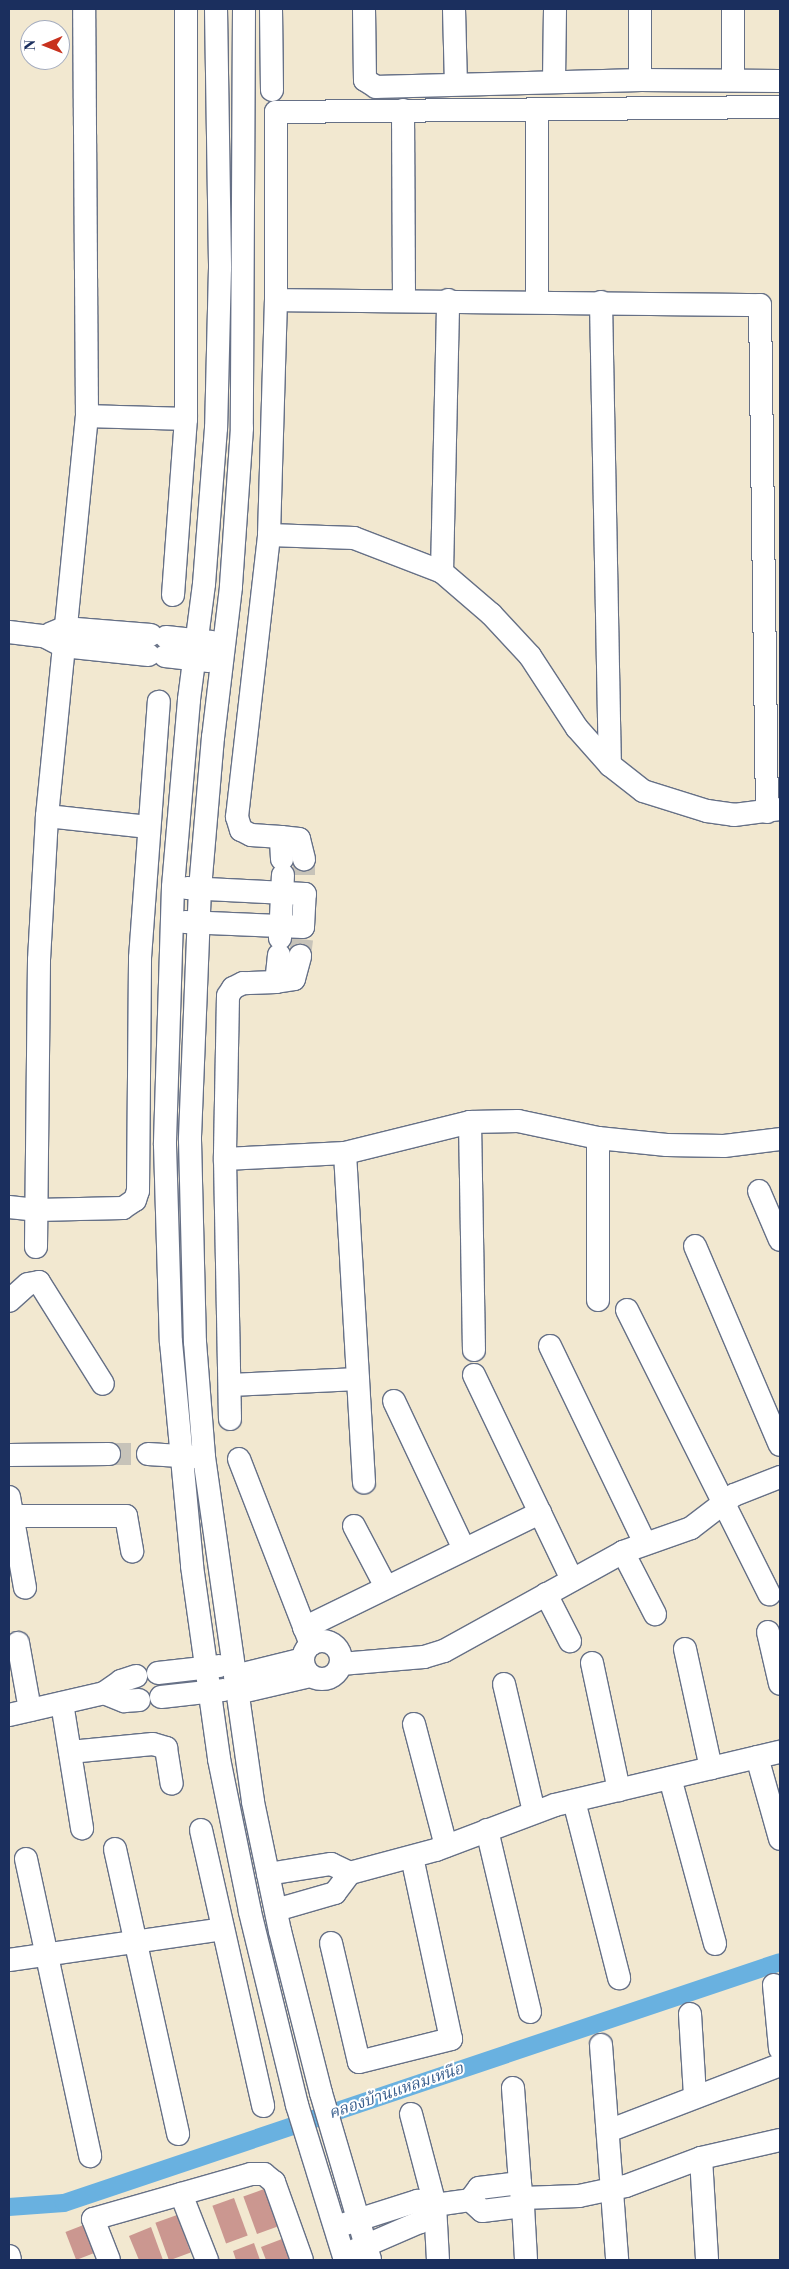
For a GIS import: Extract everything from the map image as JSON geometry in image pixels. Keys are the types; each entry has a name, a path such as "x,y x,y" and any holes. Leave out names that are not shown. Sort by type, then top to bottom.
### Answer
{"street":[{"path":"36,1247 39,960 57,637 86,416 84,9"},
{"path":"174,595 186,419 186,9"},
{"path":"216,9 220,268 216,428 204,584 195,649 173,887 165,1145 171,1342 182,1455 206,1667 219,1759 250,1912 306,2141 344,2258 368,2253 420,2222 435,2205"},
{"path":"244,9 242,428 224,653 213,737 200,888 190,1140 195,1342 204,1457 253,1802 276,1910 321,2093 368,2253"},
{"path":"271,9 272,90"},
{"path":"364,9 364,73 368,85 376,87 554,81 780,81"},
{"path":"454,9 456,83"},
{"path":"554,81 555,9"},
{"path":"640,9 640,80"},
{"path":"733,9 733,80"},
{"path":"230,1419 231,1384 225,1159 228,996 233,988 243,983 276,982 294,979 291,940 291,870 251,835 241,830 237,817 269,535 276,300 276,112 780,107"},
{"path":"537,109 537,302"},
{"path":"403,110 404,300"},
{"path":"218,138 244,138"},
{"path":"269,535 354,538 442,572 491,614 530,656 577,728 610,765 643,791 679,804 734,815 774,811 760,305 448,300 276,300"},
{"path":"442,572 448,300"},
{"path":"601,302 610,765"},
{"path":"86,416 186,419"},
{"path":"216,428 242,428"},
{"path":"9,632 224,653"},
{"path":"9,1207 36,1210 123,1208 135,1200 138,1192 140,958 148,827 159,702"},
{"path":"47,816 148,827"},
{"path":"173,887 200,888 291,870"},
{"path":"172,921 199,923 291,940"},
{"path":"225,1159 345,1153 470,1122 518,1121 598,1138 667,1145 724,1146 780,1139"},
{"path":"470,1122 474,1350"},
{"path":"598,1138 598,1300"},
{"path":"345,1153 364,1482"},
{"path":"759,1191 780,1240"},
{"path":"695,1246 780,1445"},
{"path":"9,1300 28,1284 39,1282 104,1384"},
{"path":"627,1310 769,1594"},
{"path":"550,1346 645,1543"},
{"path":"474,1375 572,1580"},
{"path":"231,1384 358,1378"},
{"path":"394,1401 464,1549"},
{"path":"9,1455 109,1454"},
{"path":"148,1454 204,1457"},
{"path":"239,1459 307,1652 329,1678 341,1664 424,1657 444,1651 623,1552 691,1528 734,1495 780,1477"},
{"path":"25,1588 11,1507 126,1516 132,1551"},
{"path":"162,1697 210,1692 235,1680 307,1652 386,1586 540,1513"},
{"path":"354,1526 386,1586"},
{"path":"623,1552 656,1614"},
{"path":"546,1594 570,1641"},
{"path":"768,1632 780,1684"},
{"path":"307,1652 318,1641 330,1643 339,1652 341,1664"},
{"path":"18,1643 19,1713 104,1693 121,1681 147,1674 206,1667 235,1680"},
{"path":"685,1649 711,1768"},
{"path":"592,1663 619,1790"},
{"path":"504,1684 534,1812"},
{"path":"104,1693 124,1701 139,1700"},
{"path":"62,1703 82,1828"},
{"path":"414,1724 446,1846"},
{"path":"70,1752 153,1744 166,1748 172,1784"},
{"path":"276,1910 335,1893 350,1873 446,1846 534,1812 780,1752"},
{"path":"757,1757 780,1839"},
{"path":"670,1778 715,1944"},
{"path":"574,1801 619,1978"},
{"path":"200,1830 263,2106"},
{"path":"487,1830 530,2012"},
{"path":"115,1850 178,2134"},
{"path":"330,1943 359,2062 451,2038 412,1857"},
{"path":"26,1859 90,2156"},
{"path":"268,1874 331,1864 350,1873"},
{"path":"9,1960 223,1929"},
{"path":"774,1985 780,2048"},
{"path":"690,2014 695,2096"},
{"path":"601,2045 617,2260"},
{"path":"608,2131 695,2096 780,2065"},
{"path":"513,2088 526,2260"},
{"path":"411,2114 435,2205 438,2260"},
{"path":"334,2228 417,2201 435,2205 470,2200 479,2188 522,2195 579,2196 612,2189 701,2158 780,2140"},
{"path":"701,2158 707,2260"},
{"path":"109,2260 93,2219 251,2174 264,2174 274,2182 302,2260"},
{"path":"182,2194 207,2260"},
{"path":"9,2256 10,2260"}],"building":[{"path":"264,2189 278,2227 257,2234 243,2197"},
{"path":"234,2198 248,2236 226,2243 212,2206"},
{"path":"177,2215 191,2253 169,2260 155,2223"},
{"path":"86,2224 97,2252 76,2260 65,2232"},
{"path":"151,2227 163,2260 139,2260 129,2236"},
{"path":"282,2239 290,2260 266,2260 261,2247"},
{"path":"254,2243 260,2260 236,2260 233,2251"}],"waterway":[{"name":"คลองบ้านแหลมเหนือ","path":"9,2207 64,2203 780,1962"}],"tunnel":[{"path":"304,859 304,875"},
{"path":"300,956 302,939"},
{"path":"109,1454 148,1454"}]}
